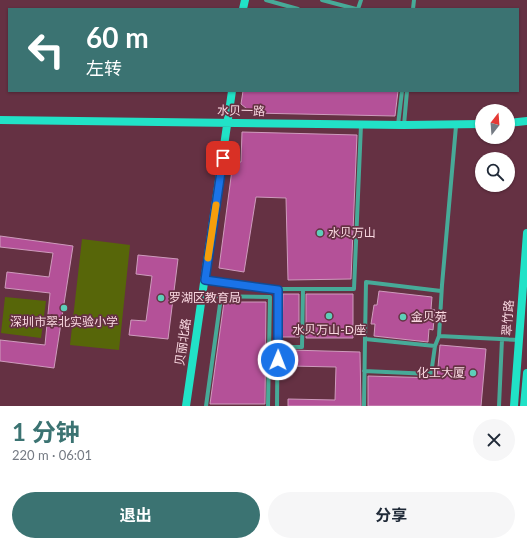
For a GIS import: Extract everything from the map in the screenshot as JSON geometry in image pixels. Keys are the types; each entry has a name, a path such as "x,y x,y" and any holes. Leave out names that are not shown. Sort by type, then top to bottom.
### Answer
{"street":[{"path":"266,0 294,8"},
{"path":"322,0 353,8"},
{"name":"贝丽北路","path":"186,406 232,92"},
{"path":"401,125 402,92"},
{"path":"401,125 407,92"},
{"name":"水贝一路","path":"0,120 456,126 475,125"},
{"path":"515,122 527,121"},
{"path":"205,280 278,290 354,289 361,125"},
{"path":"364,371 431,374 435,346 440,336 441,291 456,126"},
{"name":"翠竹路","path":"514,406 527,233"},
{"path":"364,406 366,282 441,291"},
{"path":"277,406 278,290"},
{"path":"278,347 302,347 303,290"},
{"path":"202,296 270,297 268,406"},
{"path":"206,406 220,297"},
{"path":"440,336 519,340"},
{"path":"365,339 435,346"},
{"path":"499,406 502,339"},
{"path":"524,406 527,373"}],"green space":[{"path":"82,239 130,245 119,350 70,345"},
{"path":"5,297 46,301 41,338 1,333"}],"building":[{"path":"243,92 398,92 395,116 252,113 241,104"},
{"name":"水贝万山","path":"242,132 357,135 351,279 288,280 286,198 256,197 244,272 219,268 233,162 241,162"},
{"path":"0,236 73,246 54,368 0,361 0,340 45,345 50,293 5,288 7,272 49,277 53,253 0,247"},
{"name":"罗湖区教育局","path":"138,255 178,259 168,339 129,335 131,320 146,321 152,276 136,274"},
{"name":"金贝苑","path":"379,291 432,297 431,309 435,310 433,330 429,329 428,342 374,336 375,324 371,324 374,305 377,305"},
{"path":"283,294 299,294 299,337 282,337"},
{"name":"水贝万山-D座","path":"306,294 353,294 353,338 306,338"},
{"path":"224,302 266,302 265,404 210,404"},
{"name":"化工大厦","path":"440,345 486,349 481,406 368,406 368,376 437,378"},
{"path":"290,350 360,352 361,406 288,406 288,399 335,400 336,367 290,366"}],"slow traffic":[{"path":"208,258 216,205"}],"place":[{"name":"水贝万山","path":"320,233"},
{"name":"罗湖区教育局","path":"161,298"},
{"name":"深圳市翠北实验小学","path":"64,308"},
{"name":"水贝万山-D座","path":"329,316"},
{"name":"金贝苑","path":"403,317"},
{"name":"化工大厦","path":"473,373"}],"route":[{"path":"223,158 205,280 278,290 278,360"}]}
